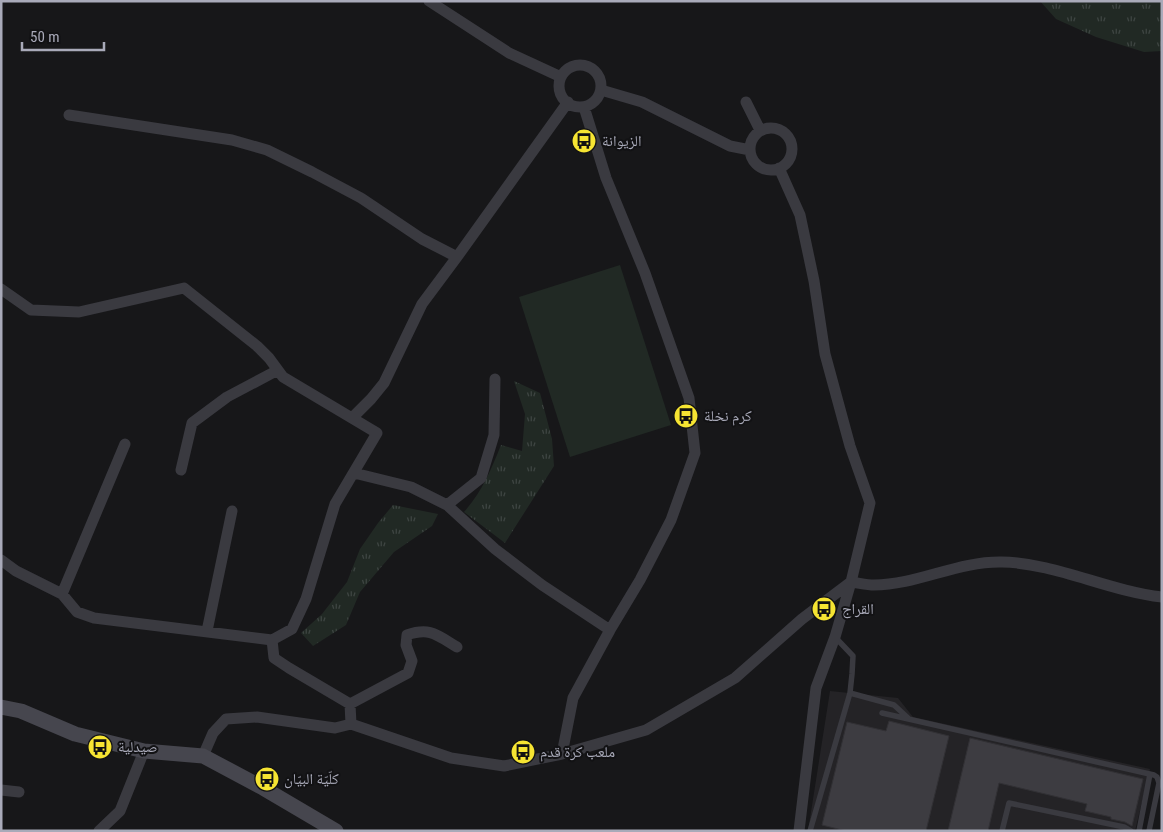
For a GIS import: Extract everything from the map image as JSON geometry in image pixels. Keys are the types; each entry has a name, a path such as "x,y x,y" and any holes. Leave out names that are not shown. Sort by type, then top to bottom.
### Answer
{"main road":[{"path":"1,707 21,711 75,734 144,751 203,756 263,788 336,831"}],"street":[{"path":"429,1 509,53 561,77"},
{"path":"574,65 587,65 598,73 601,79 601,90 596,100 584,107 577,107 568,102 561,94 559,87 561,77 567,69 574,65"},
{"path":"601,90 642,102 730,146 750,150"},
{"path":"352,418 371,399 384,382 422,304 568,102"},
{"path":"746,102 760,130"},
{"path":"562,754 573,698 640,580 671,520 695,453 689,398 645,273 606,178 584,107"},
{"path":"69,115 232,140 267,150 361,198 422,239 457,257"},
{"path":"771,127 778,128 789,136 792,142 791,157 787,163 779,168 768,170 755,163 750,150 753,137 760,130 771,127"},
{"path":"779,168 800,215 814,282 825,354 850,446 870,503 851,582 835,637 816,688 799,831"},
{"path":"1,289 31,310 79,312 184,288 258,346 283,377 377,433 335,504 306,599 292,629 272,640 94,618 77,612 62,594 16,571 1,560"},
{"path":"181,470 192,423 227,397 278,370"},
{"path":"447,505 481,478 494,436 495,378"},
{"path":"62,594 125,444"},
{"path":"354,473 411,486 447,505 495,549 542,585 610,630"},
{"path":"207,631 232,511"},
{"path":"203,756 213,733 226,719 257,717 335,728 351,724 451,758 504,766 562,754 646,730 735,678 802,619 851,582 874,585 888,584 966,566 1000,562 1029,565 1141,594 1162,597"},
{"path":"350,704 408,673 412,661 406,645 407,635 421,630 436,634 457,647"},
{"path":"272,640 274,658 350,704"},
{"path":"350,704 351,724"},
{"path":"99,831 120,811 144,751"},
{"path":"1,790 19,792"}],"lane":[{"path":"810,831 850,693 852,656 835,637"},
{"path":"850,693 894,705 909,719"},
{"path":"882,713 1157,777 1159,783 1149,831"},
{"path":"1139,831 1150,774"},
{"path":"1002,831 1009,803 1124,827 1130,831"}],"shaded area":[{"path":"830,691 898,698 913,717 1150,769 1135,831 808,831"}],"green space":[{"path":"1040,1 1162,1 1162,51 1144,52 1096,37 1056,19"},
{"path":"620,265 671,425 570,457 519,297"},
{"path":"514,381 540,393 552,439 554,466 505,543 464,512 481,489 501,445 522,451 525,414"},
{"path":"393,505 438,514 432,526 394,552 360,592 346,625 313,646 301,633 322,614 347,582 360,549"}],"building":[{"path":"889,721 949,736 926,831 846,831 822,825 847,722 886,731"},
{"path":"970,738 1143,779 1132,826 1125,822 1111,819 1111,817 1085,811 1087,804 999,783 988,831 948,831"}],"place":[{"name":"الزيوانة","path":"584,141"},
{"name":"كرم نخلة","path":"686,416"},
{"name":"القراج","path":"824,609"},
{"name":"صيدلية","path":"100,747"},
{"name":"ملعب كرة قدم","path":"523,752"},
{"name":"كلّيّة البيّان","path":"267,779"}]}
